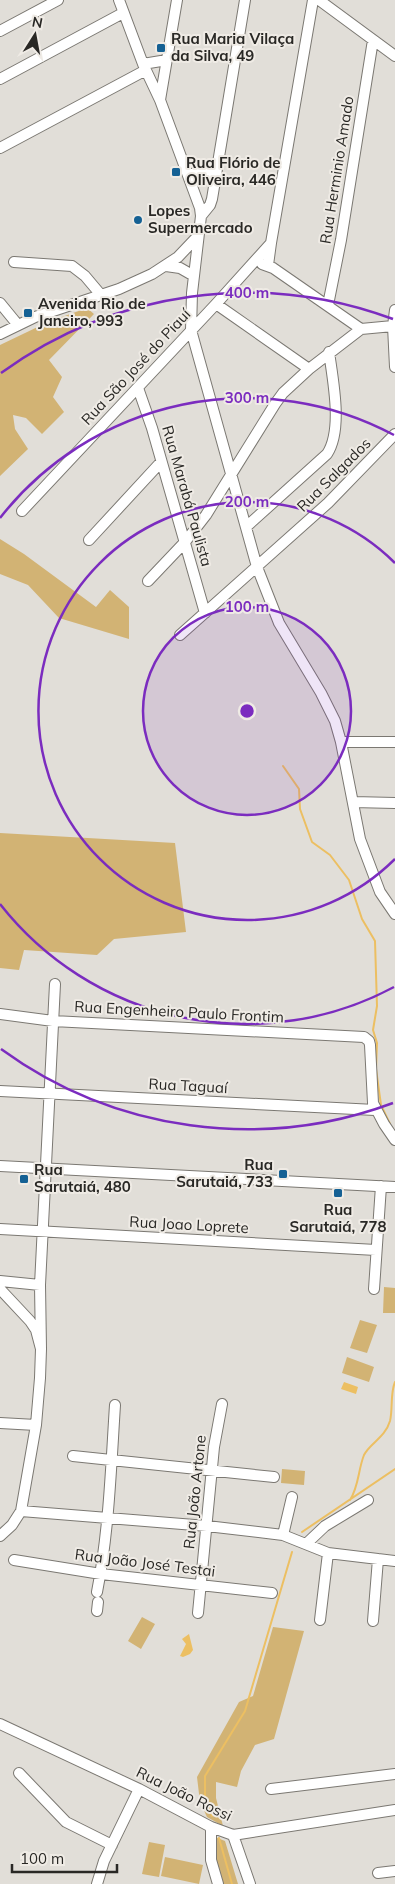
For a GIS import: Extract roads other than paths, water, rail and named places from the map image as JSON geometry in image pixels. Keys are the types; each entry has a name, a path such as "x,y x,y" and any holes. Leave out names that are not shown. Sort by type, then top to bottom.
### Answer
{"street":[{"path":"0,31 58,0"},
{"path":"119,0 160,100 198,201 201,216 191,307 191,330 257,567 279,623 329,708 341,742 363,847 380,892 395,914"},
{"path":"160,100 177,0"},
{"path":"201,216 210,205 214,186 245,0"},
{"path":"268,265 313,0"},
{"path":"319,0 395,56"},
{"path":"0,79 123,13"},
{"name":"Rua Herminio Amado","path":"328,305 341,240 373,40"},
{"path":"0,148 145,67 167,60"},
{"path":"188,174 205,174 217,166"},
{"path":"198,201 206,198 214,186"},
{"path":"0,334 34,317 132,284 166,266 178,257 198,236"},
{"name":"Rua São José do Piauí","path":"22,510 138,388 271,243"},
{"path":"14,262 72,266 86,276 101,295"},
{"path":"252,265 268,265 361,329"},
{"path":"166,266 180,268 194,276"},
{"path":"0,304 18,325"},
{"path":"216,304 309,369"},
{"path":"395,310 393,326 395,367"},
{"path":"148,581 185,542 206,514 283,393 329,352 361,329 393,326"},
{"path":"246,527 327,454 332,446 335,428 329,352"},
{"name":"Rua Marabá Paulista","path":"138,388 205,613"},
{"name":"Rua Salgados","path":"180,635 328,503 395,434"},
{"path":"89,540 161,462"},
{"path":"341,742 395,742"},
{"path":"353,802 395,802"},
{"path":"0,1536 12,1525 21,1511 36,1426 40,1378 40,1285 54,984"},
{"name":"Rua Engenheiro Paulo Frontim","path":"0,1014 52,1021 357,1036 367,1039 370,1045 372,1094 376,1110"},
{"name":"Rua Taguaí","path":"0,1091 376,1110"},
{"path":"376,1110 395,1140"},
{"path":"0,1166 395,1187"},
{"path":"374,1289 381,1186"},
{"name":"Rua Joao Loprete","path":"0,1229 376,1250"},
{"path":"0,1281 40,1285"},
{"path":"0,1289 30,1320 36,1330 41,1349"},
{"name":"Rua João Artone","path":"198,1613 212,1471 222,1404"},
{"path":"97,1601 112,1460 115,1405"},
{"path":"0,1423 36,1426"},
{"path":"73,1456 274,1477"},
{"path":"283,1535 292,1497"},
{"path":"306,1544 324,1526 368,1500"},
{"path":"21,1511 207,1526 283,1535 328,1553 395,1561"},
{"path":"320,1620 328,1553"},
{"path":"373,1621 378,1559"},
{"name":"Rua João José Testai","path":"14,1560 101,1574 272,1592"},
{"name":"Rua João Rossi","path":"0,1724 139,1789 211,1827 233,1835 395,1810"},
{"path":"19,1773 66,1822 112,1845"},
{"path":"271,1789 395,1774"},
{"path":"97,1884 104,1861 139,1789"},
{"path":"211,1827 212,1860 218,1884"},
{"path":"233,1835 250,1884"},
{"path":"378,1873 395,1871"}],"waterway":[{"path":"283,766 299,789 300,809 312,842 330,855 349,880 362,919 375,941 377,1006 373,1030 377,1043 376,1069 381,1105 390,1124"},
{"path":"350,1500 355,1489 364,1455 388,1427 395,1382"},
{"path":"302,1532 395,1469"},
{"path":"212,1816 205,1796 205,1776 245,1711 292,1552"},
{"path":"219,1838 232,1884"}],"place":[{"name":"Rua Maria Vilaça da Silva, 49","path":"161,48"},
{"name":"Rua Flório de Oliveira, 446","path":"176,172"},
{"name":"Lopes Supermercado","path":"138,220"},
{"name":"Avenida Rio de Janeiro, 993","path":"28,313"},
{"name":"Rua Sarutaiá, 733","path":"283,1174"},
{"name":"Rua Sarutaiá, 480","path":"24,1179"},
{"name":"Rua Sarutaiá, 778","path":"338,1193"}]}
